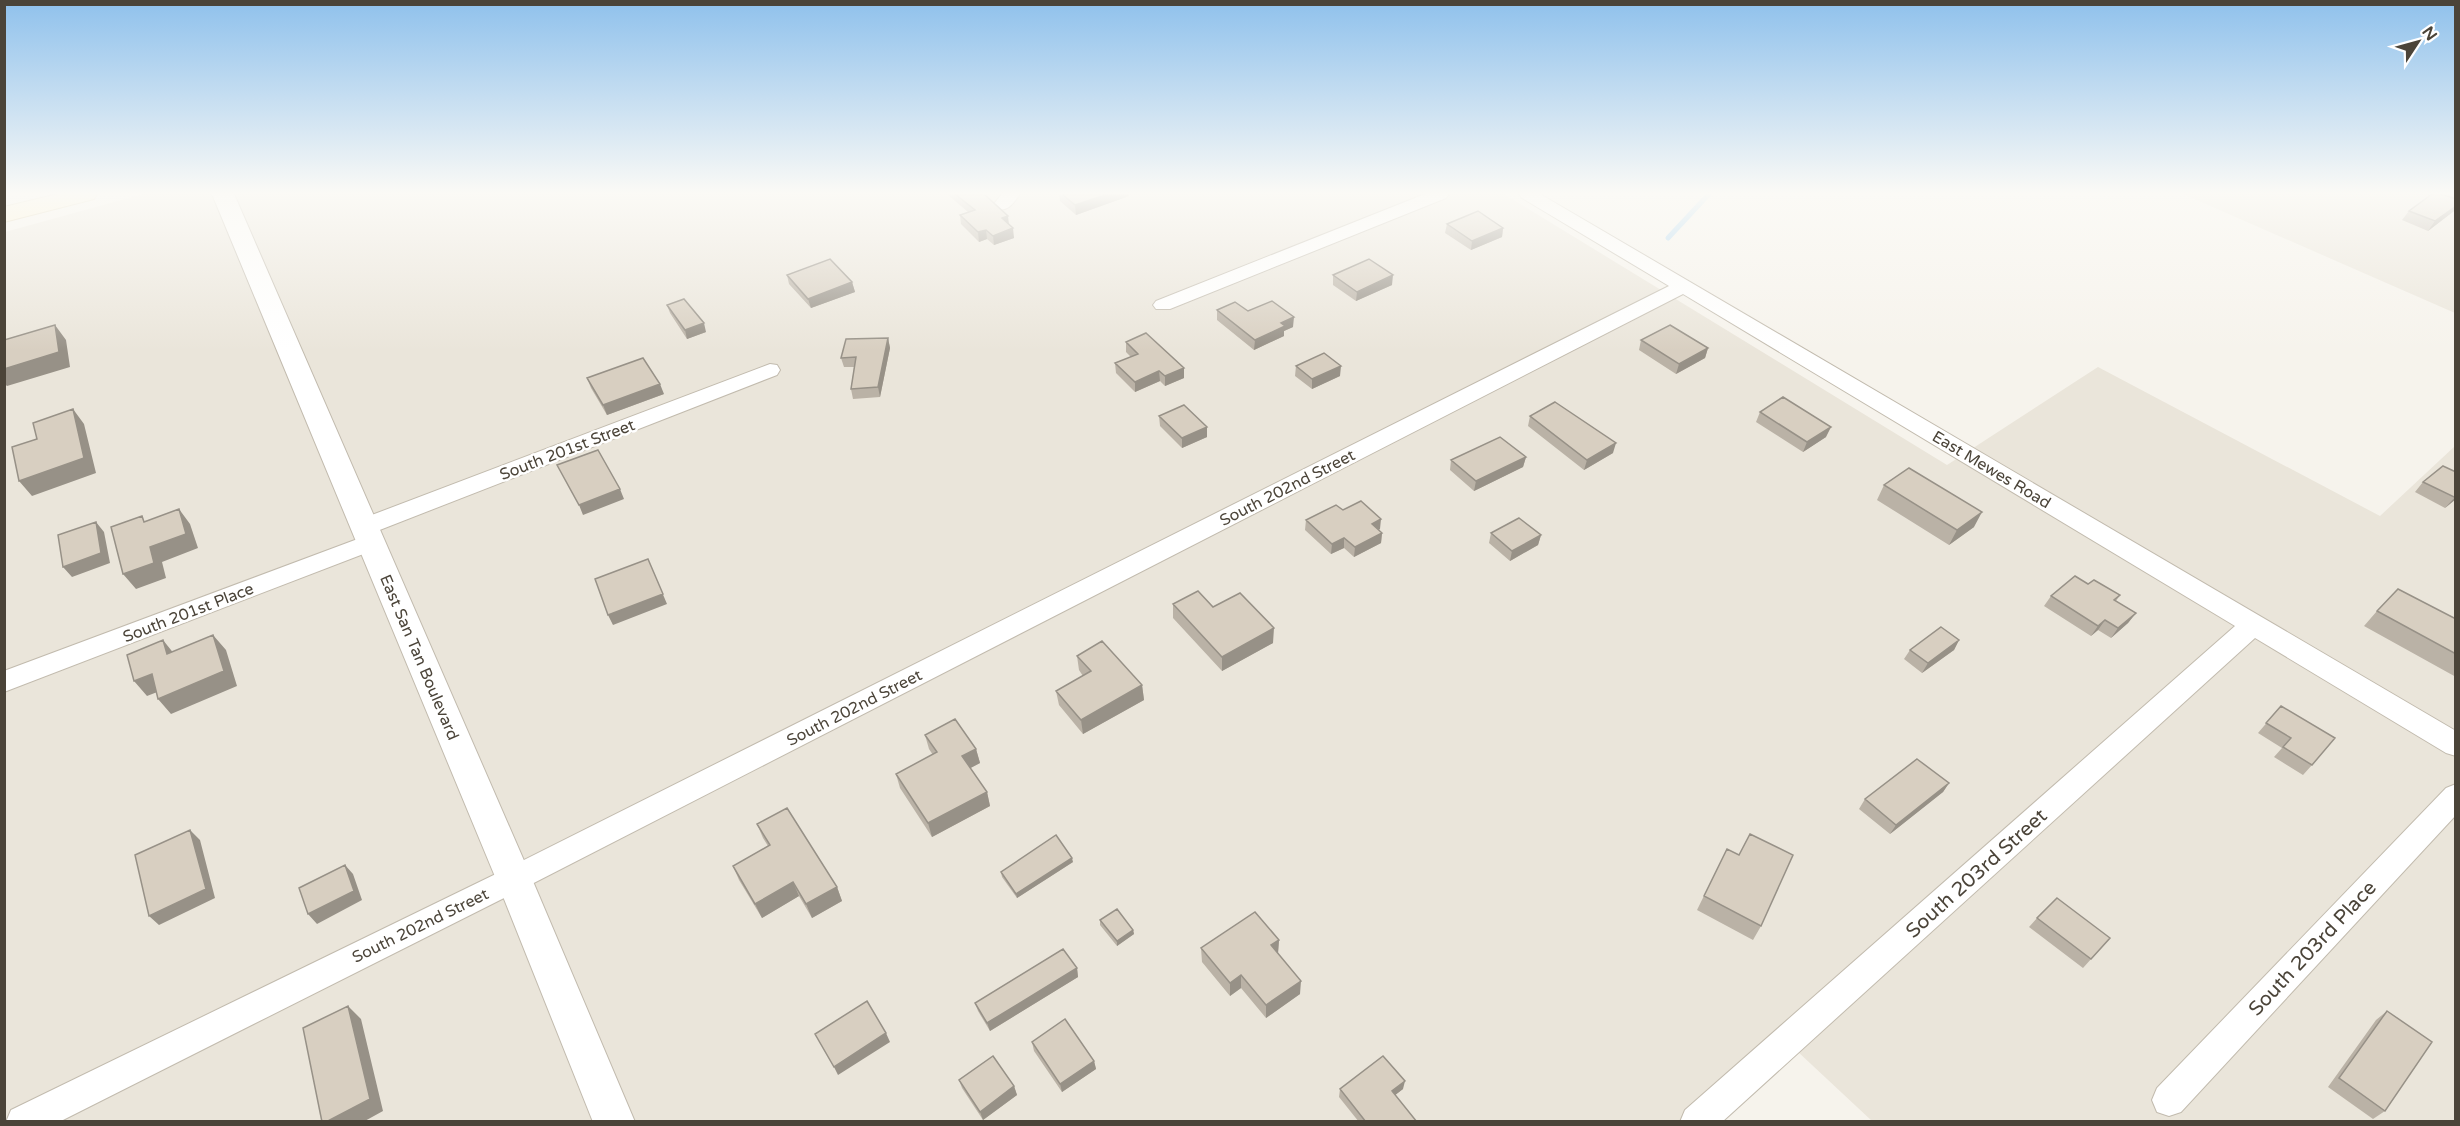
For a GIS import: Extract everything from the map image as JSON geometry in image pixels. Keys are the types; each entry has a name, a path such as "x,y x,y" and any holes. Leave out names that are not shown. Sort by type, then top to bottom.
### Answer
{"street":[{"name":"East San Tan Boulevard","path":"245,247 514,879 614,1122"},
{"path":"1163,305 1309,247"},
{"name":"East Mewes Road","path":"1615,247 2456,745"},
{"name":"South 202nd Street","path":"23,1122 514,879 1682,287"},
{"name":"South 201st Street","path":"368,535 770,370"},
{"name":"South 201st Place","path":"4,682 368,535"},
{"name":"South 203rd Street","path":"1697,1122 2254,624"},
{"name":"South 203rd Place","path":"2169,1100 2456,796"}],"shaded area":[{"path":"5,247 1590,247 1947,465 2098,367 2380,516 2455,446 2455,1121 1872,1121 1797,1051 1717,1122 5,1122"},
{"path":"2303,247 2455,247 2455,313"}],"building":[{"path":"830,259 852,282 808,299 787,275"},
{"path":"1369,259 1393,275 1357,292 1333,275"},
{"path":"684,299 704,323 685,330 667,305"},
{"path":"1272,301 1294,317 1281,323 1285,326 1255,340 1217,310 1235,302 1248,311"},
{"path":"55,325 59,352 4,369 4,340"},
{"path":"1670,325 1708,348 1679,364 1641,340"},
{"path":"1146,333 1184,368 1165,376 1159,371 1135,382 1115,363 1138,354 1126,342"},
{"path":"888,338 878,387 851,389 856,357 841,358 846,339"},
{"path":"1324,353 1341,366 1312,379 1296,366"},
{"path":"643,358 660,384 603,405 587,378"},
{"path":"1783,397 1831,427 1807,442 1760,412"},
{"path":"1555,402 1616,443 1587,460 1530,416"},
{"path":"1184,405 1207,427 1182,438 1159,416"},
{"path":"73,409 84,458 19,481 12,447 37,439 33,423"},
{"path":"1500,437 1526,457 1476,481 1451,460"},
{"path":"598,450 620,489 579,505 557,465"},
{"path":"2443,466 2456,472 2456,496 2454,497 2423,482"},
{"path":"1909,468 1982,512 1957,530 1884,485"},
{"path":"1361,501 1381,519 1372,524 1382,533 1355,547 1344,538 1332,544 1306,520 1336,505 1343,510"},
{"path":"179,509 186,534 150,547 154,563 123,574 111,527 142,516 144,522"},
{"path":"1519,518 1541,535 1512,551 1491,533"},
{"path":"96,522 101,553 63,567 58,535"},
{"path":"648,559 663,594 608,615 595,579"},
{"path":"2075,576 2088,584 2094,580 2120,595 2114,600 2136,613 2118,628 2105,620 2098,626 2051,596"},
{"path":"2398,589 2456,619 2456,654 2377,611"},
{"path":"1198,591 1213,607 1240,593 1274,628 1222,657 1173,604"},
{"path":"1941,627 1959,640 1928,663 1910,650"},
{"path":"213,635 224,671 158,699 152,674 134,681 127,655 163,640 167,654"},
{"path":"1102,641 1142,685 1081,720 1056,691 1091,671 1077,656"},
{"path":"2281,706 2335,738 2312,765 2283,747 2291,738 2266,723"},
{"path":"955,719 976,749 962,756 987,792 928,823 896,774 937,752 925,735"},
{"path":"1917,759 1949,783 1896,825 1865,799"},
{"path":"787,808 837,887 806,904 793,882 755,904 733,866 770,845 757,824"},
{"path":"190,830 206,889 149,916 135,855"},
{"path":"1750,834 1793,855 1761,926 1704,896 1727,849 1739,855"},
{"path":"1056,835 1072,858 1016,894 1001,872"},
{"path":"345,865 354,891 308,914 299,888"},
{"path":"2057,898 2110,938 2091,959 2037,918"},
{"path":"1117,909 1133,930 1117,941 1100,920"},
{"path":"1255,912 1279,940 1271,945 1301,981 1266,1005 1241,975 1230,983 1201,948"},
{"path":"1063,949 1077,968 987,1023 975,1003"},
{"path":"867,1001 886,1033 834,1067 815,1034"},
{"path":"348,1006 370,1099 322,1122 303,1028"},
{"path":"2387,1011 2432,1042 2385,1111 2339,1078"},
{"path":"1065,1019 1094,1061 1060,1084 1032,1042"},
{"path":"993,1056 1014,1086 980,1112 959,1080"},
{"path":"1383,1056 1405,1081 1392,1091 1417,1122 1366,1122 1340,1089"}]}
